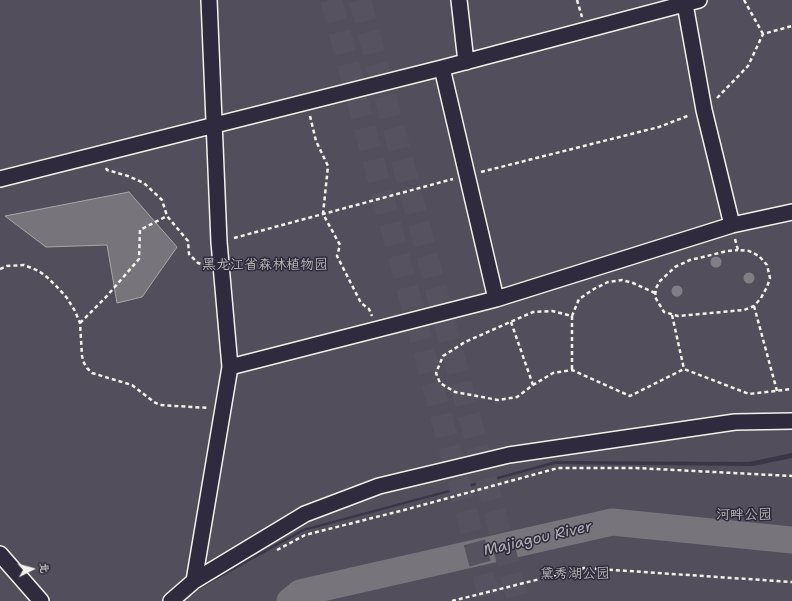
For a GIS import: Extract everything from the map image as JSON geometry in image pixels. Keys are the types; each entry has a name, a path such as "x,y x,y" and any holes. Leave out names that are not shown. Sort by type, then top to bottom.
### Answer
{"street":[{"path":"194,581 230,367 219,242 209,0"},
{"path":"459,0 466,62"},
{"path":"0,179 466,62 692,2 704,110 732,225"},
{"path":"442,68 496,299"},
{"path":"230,367 496,299 732,225 792,212"},
{"path":"171,601 194,581 305,514 378,486 509,455 735,422 792,421"},
{"path":"0,554 41,601"}],"path":[{"path":"744,0 763,34"},
{"path":"219,242 467,175 659,127 704,110 729,87 748,66 763,34 792,26"},
{"path":"306,102 316,141 328,166 323,214 340,245 337,256 361,303 369,309 377,330"},
{"path":"96,155 107,170 128,176 144,183 162,200 167,216 188,241 189,254 198,263 221,271"},
{"path":"80,324 139,260 140,230 167,216"},
{"path":"732,225 738,250"},
{"path":"727,251 749,251 759,256 767,265 770,278 761,298 754,306 744,310 678,316 672,315 664,312 655,297 655,293 660,281 675,267 696,258 727,251"},
{"path":"0,269 16,264 24,265 38,271 48,278 67,298 75,311 80,324 82,356 87,368 92,373 132,386 154,402 160,404 207,408 223,411"},
{"path":"572,370 572,316 580,299 594,289 608,282 622,280 645,287 655,293"},
{"path":"754,306 777,391"},
{"path":"572,316 552,312 533,312 465,342 444,356 436,373 440,383 455,392 498,400 517,397 553,373 572,370 630,396 684,369 749,394 792,389"},
{"path":"672,315 684,369"},
{"path":"511,322 533,385"},
{"path":"270,554 305,534 408,509 558,468 636,468 792,476"},
{"path":"452,601 584,568 792,582"}],"green space":[{"name":"黑龙江省森林植物园","path":"0,0 792,0 792,453 749,462 556,461 303,529 191,590 180,601 0,601"},
{"name":"河畔公园","path":"792,458 792,601 185,601 192,593 304,531 555,464 753,466"}],"shaded area":[{"path":"129,192 177,247 142,297 117,303 107,245 46,247 5,216"}],"waterway":[{"name":"Majiagou River","path":"290,601 300,593 612,522 792,540"}],"tunnel":[{"path":"331,0 490,601"},
{"path":"360,0 518,601"}],"park label":[{"name":"黛秀湖公园","path":"575,574"}]}
